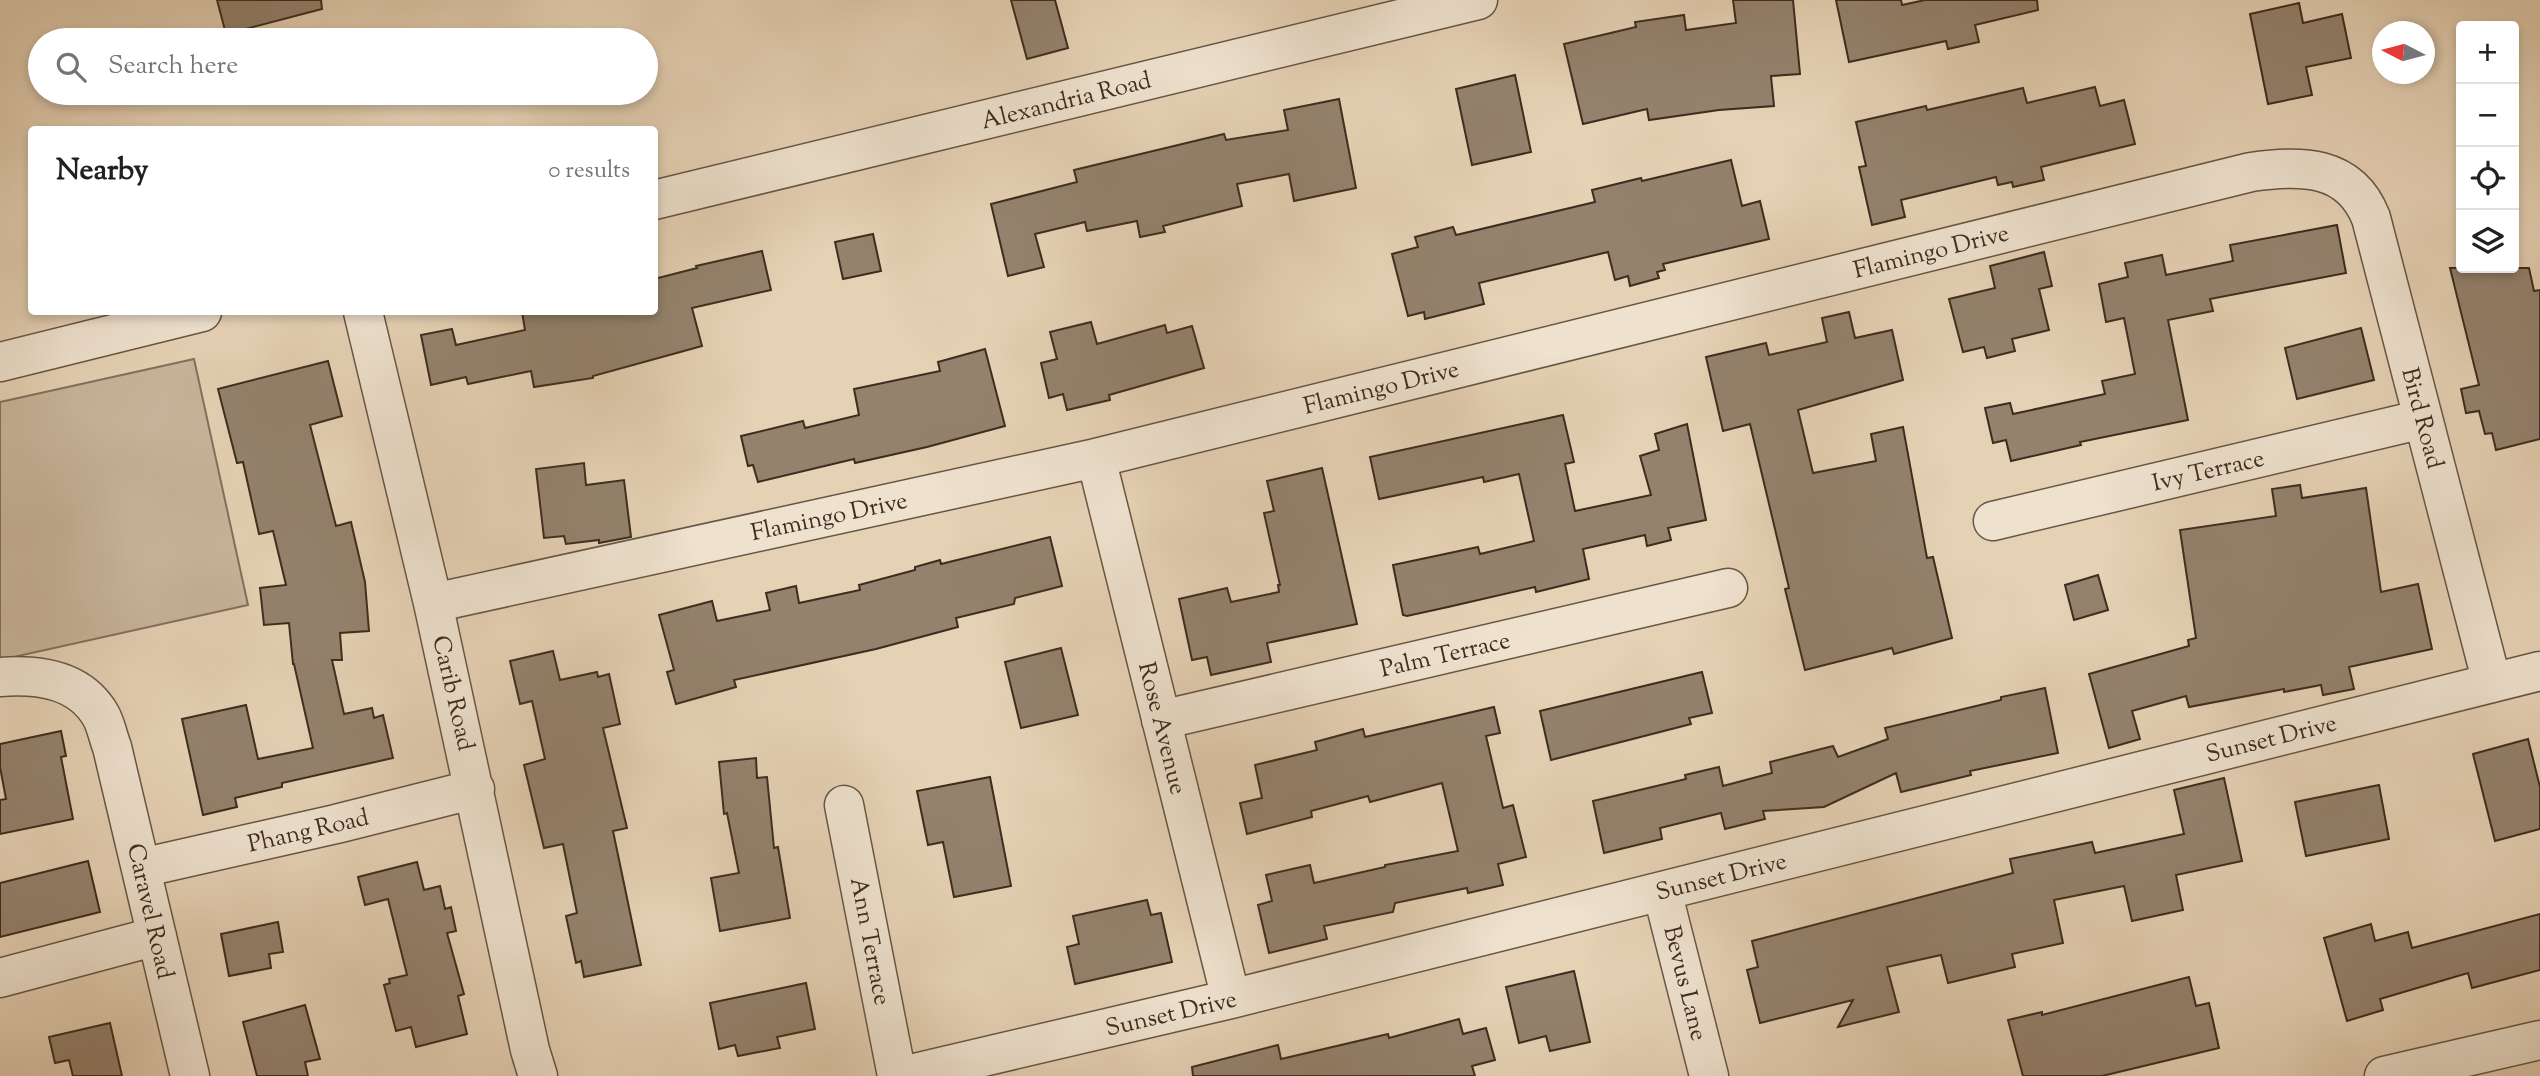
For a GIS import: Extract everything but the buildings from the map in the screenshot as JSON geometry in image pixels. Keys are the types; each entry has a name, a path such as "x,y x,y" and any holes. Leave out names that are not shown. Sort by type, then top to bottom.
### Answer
{"street":[{"name":"Alexandria Road","path":"658,199 1478,0"},
{"name":"Flamingo Drive","path":"433,603 1096,458 2251,172 2295,168 2326,173"},
{"name":"Bird Road","path":"2326,173 2353,188 2365,203 2492,683"},
{"path":"0,362 190,315"},
{"name":"Carib Road","path":"364,315 433,603 530,1050 538,1076"},
{"name":"Ivy Terrace","path":"1993,521 2423,419"},
{"name":"Rose Avenue","path":"1096,458 1231,999"},
{"name":"Palm Terrace","path":"1161,720 1728,588"},
{"name":"Sunset Drive","path":"899,1076 1231,999 2540,671"},
{"name":"Caravel Road","path":"0,677 44,676 67,685 86,697 101,716 112,747 190,1076"},
{"name":"Phang Road","path":"141,868 475,789"},
{"name":"Ann Terrace","path":"844,805 899,1076"},
{"name":"Bevus Lane","path":"1662,891 1709,1076"},
{"path":"0,978 157,936"},
{"path":"2384,1076 2540,1040"}],"shaded area":[{"path":"194,359 248,605 0,660 0,402"}]}
